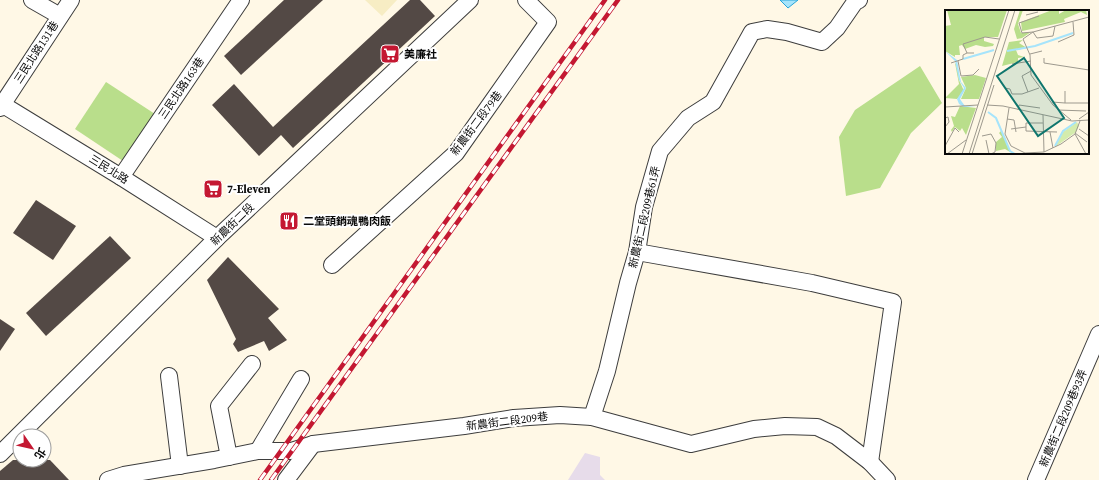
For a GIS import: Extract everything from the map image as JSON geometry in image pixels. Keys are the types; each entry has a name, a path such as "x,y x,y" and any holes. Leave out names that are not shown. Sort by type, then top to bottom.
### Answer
{"street":[{"path":"32,0 60,16"},
{"name":"三民北路131巷","path":"1,105 71,0"},
{"name":"三民北路163巷","path":"121,177 241,0"},
{"name":"新農街二段","path":"0,454 217,238 470,0"},
{"name":"新農街二段79巷","path":"332,265 456,153 548,22 526,0"},
{"name":"新農街二段209巷61弄","path":"592,417 607,371 628,282 637,252 644,207 660,151 688,118 713,102 752,32 767,29 822,42 837,28 855,2 859,0"},
{"name":"三民北路","path":"1,105 121,177 217,238"},
{"path":"637,252 812,283 893,302 870,462"},
{"name":"新農街二段209巷93弄","path":"1036,480 1099,334"},
{"path":"229,457 219,406 252,364"},
{"path":"168,376 180,466"},
{"path":"258,452 301,378"},
{"name":"新農街二段209巷","path":"108,480 124,475 146,475 180,466 258,452 291,451 313,444 464,426 514,418 560,415 592,417 691,444 754,429 785,426 817,427 836,436 870,462 887,480"},
{"path":"286,480 313,444"}],"shaded area":[{"path":"365,0 397,0 382,16"},
{"path":"585,453 600,457 600,475 605,480 568,480"}],"green space":[{"path":"920,66 942,103 911,133 880,188 846,196 839,137 855,110"},
{"path":"106,82 155,114 123,161 75,129"}],"water":[{"path":"780,0 798,0 788,8"}],"building":[{"path":"284,0 323,0 241,75 224,56"},
{"path":"410,0 420,0 435,16 293,148 281,135 259,156 212,105 234,84 273,127"},
{"path":"36,200 76,226 53,260 13,233"},
{"path":"110,236 131,258 46,336 26,313"},
{"path":"228,257 279,309 268,318 287,340 269,351 264,341 238,352 233,344 236,339 207,280"},
{"path":"0,319 15,329 0,351"},
{"path":"12,461 12,468 52,468 52,462 69,480 0,480 0,471"}],"railway":[{"path":"260,480 605,0"},
{"path":"271,480 618,0"}],"place":[{"name":"美廉社","path":"390,54"},
{"name":"7-Eleven","path":"213,189"},
{"name":"二堂頭銷魂鴨肉飯","path":"289,221"}]}
